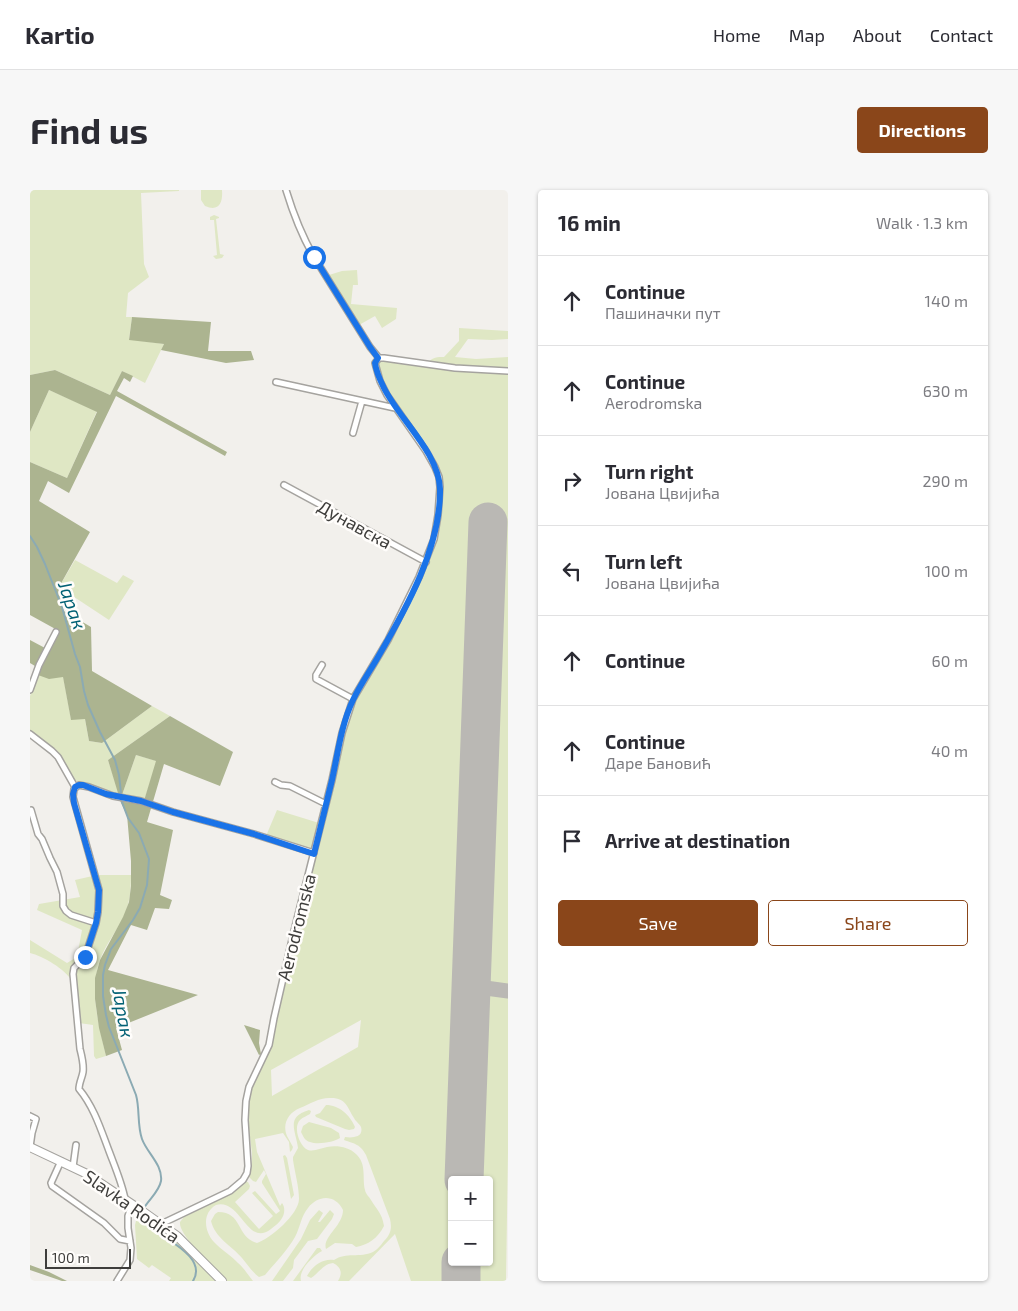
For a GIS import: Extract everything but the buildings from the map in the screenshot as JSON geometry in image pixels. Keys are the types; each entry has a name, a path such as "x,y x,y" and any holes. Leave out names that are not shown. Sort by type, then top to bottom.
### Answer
{"main road":[{"name":"Slavka Rodića","path":"30,1147 85,1173 161,1224 178,1236 222,1281"}],"street":[{"path":"286,190 299,226 314,257 378,358 455,368 508,372"},
{"name":"Aerodromska","path":"161,1224 230,1191 243,1180 247,1173 245,1120 249,1087 269,1046 294,931 342,733 354,700 391,633 426,562 434,539 440,494 439,477 436,467 387,394 376,369 375,363 378,358"},
{"path":"276,382 396,408"},
{"path":"353,434 362,401"},
{"name":"Дунавска","path":"284,485 426,562"},
{"path":"30,690 39,665 56,632"},
{"path":"322,665 316,675 316,679 354,700"},
{"path":"30,734 58,757 75,787 73,797 99,890 96,923 85,957 74,968 73,974 80,1049 83,1058 83,1071 78,1086 97,1120 125,1199"},
{"path":"275,782 281,786 290,786 326,804"},
{"path":"75,787 83,785 113,796 141,801 314,854"},
{"path":"31,810 38,834 57,872 63,894 63,906 71,915 96,923"},
{"path":"30,1116 36,1119 30,1147"},
{"path":"73,1166 76,1145"},
{"path":"61,1161 51,1183 52,1186 100,1219 120,1239 130,1241"},
{"path":"117,1281 130,1260 131,1248 128,1216 132,1204"}],"green space":[{"path":"30,190 179,190 141,193 144,264 149,277 128,293 126,317 132,317 129,339 164,344 145,383 122,371 110,395 55,370 30,375"},
{"path":"201,190 222,190 222,199 219,205 214,208 205,206 201,200"},
{"path":"214,215 219,217 216,219 220,254 224,255 222,258 216,259 213,256 217,255 214,220 210,220 210,217"},
{"path":"357,270 358,285 353,285 351,304 397,308 396,319 382,328 375,316 359,325 329,275 342,271"},
{"path":"132,317 211,322 208,351 251,351 254,360 226,363 161,350 164,344 129,340"},
{"path":"459,328 508,331 508,339 468,339 455,357 476,359 508,357 508,370 428,363 433,358 444,357 459,341"},
{"path":"384,361 452,371 508,374 508,1152 506,1281 411,1281 395,1234 349,1281 338,1281 340,1270 333,1263 324,1267 311,1278 307,1276 315,1266 326,1260 373,1252 390,1233 391,1228 390,1219 364,1151 359,1146 344,1140 345,1137 359,1135 361,1133 360,1126 343,1101 335,1098 325,1098 296,1110 287,1119 286,1132 293,1147 290,1152 289,1142 283,1133 255,1139 257,1152 280,1206 282,1203 284,1206 283,1216 277,1224 263,1233 256,1232 232,1208 225,1205 216,1205 208,1213 206,1222 211,1238 240,1265 253,1281 227,1281 191,1244 181,1228 180,1222 184,1217 235,1191 244,1181 248,1182 249,1189 235,1202 259,1229 273,1216 252,1193 255,1191 276,1214 280,1211 262,1183 266,1174 264,1170 256,1182 249,1177 252,1155 248,1099 271,1043 350,716 359,693 406,612 424,572 432,551 442,510 443,490 441,475 436,461 420,435 391,398 383,383 378,362","holes":["361,1020 358,1047 272,1096 271,1070"]},
{"path":"55,370 110,395 122,371 133,376 130,382 124,378 117,391 227,452 225,456 116,396 69,493 48,481 39,501 90,532 59,587 70,594 62,610 91,627 92,671 152,706 102,743 89,741 85,719 71,720 63,677 49,679 38,675 59,631 30,615 30,462 67,478 97,412 49,390 30,432 30,375"},
{"path":"49,390 97,411 67,478 30,462 30,432"},
{"path":"75,560 117,583 123,575 134,581 109,620 59,587"},
{"path":"30,640 45,648 35,666 30,663"},
{"path":"38,675 63,676 71,719 85,719 89,741 102,743 152,706 170,716 108,760 119,794 109,793 74,780 62,761 30,732 30,696"},
{"path":"170,716 233,752 220,786 164,764 147,822 173,830 160,895 172,900 169,909 155,908 147,930 131,925 108,970 198,995 116,1028 122,1050 106,1056 99,1028 95,999 95,978 100,960 129,902 131,886 127,815 121,803 108,760","holes":["136,755 156,761 143,804 124,802 122,795"]},
{"path":"136,755 157,761 143,804 124,802 122,795"},
{"path":"277,810 319,823 311,850 266,836"},
{"path":"97,875 131,875 131,885 126,911 102,954 97,972 95,984 96,1008 106,1056 96,1059 94,1056 93,1025 79,1023 72,981 69,976 53,964 30,953 30,940 67,963 77,957 82,930 37,910 39,904 80,897 75,880"},
{"path":"244,1025 260,1030 259,1043 261,1054 259,1055"},
{"path":"326,1105 331,1105 344,1112 353,1123 354,1129 345,1129 316,1117 315,1115 320,1113"},
{"path":"309,1110 311,1111 310,1114 300,1120 297,1127 302,1145 308,1150 339,1146 356,1154 362,1162 365,1192 381,1215 384,1226 376,1237 365,1245 356,1247 352,1244 335,1243 326,1249 327,1240 340,1221 343,1210 336,1201 326,1198 321,1199 312,1204 306,1211 297,1233 288,1247 265,1275 259,1277 220,1237 211,1221 218,1212 226,1213 236,1220 250,1240 257,1243 269,1237 283,1225 294,1212 299,1199 293,1160 298,1148 294,1121 297,1116"},
{"path":"309,1122 331,1128 339,1133 340,1138 321,1143 308,1141 301,1132 303,1126"},
{"path":"285,1155 294,1195 291,1199 283,1156"},
{"path":"319,1210 323,1213 318,1222 330,1210 334,1214 332,1219 317,1239 308,1241 294,1260 293,1268 283,1281 272,1281 301,1239 310,1220"},
{"path":"138,1219 143,1219 175,1240 217,1281 169,1281 171,1278 152,1265 149,1268 137,1259 135,1225"},
{"path":"317,1248 320,1248 322,1251 314,1256 304,1268 301,1281 293,1281"},
{"path":"30,1265 49,1272 67,1281 30,1270"}],"waterway":[{"name":"Јарак","path":"30,536 45,564 62,607 80,667 88,705 115,760 122,802 128,818 139,833 149,859 147,885 140,908 111,949 103,975 103,996 109,1027 136,1095 142,1139 157,1164 161,1175 158,1189 144,1208"},
{"name":"Јарак","path":"144,1215 150,1226 190,1256 195,1264 196,1272 193,1281"}],"taxiway":[{"path":"471,986 508,991"}],"runway":[{"path":"464,1176 488,522"},
{"path":"461,1266 461,1281"}],"route":[{"path":"85,957 96,923 99,890 74,803 73,791 75,787 83,785 113,796 141,801 173,812 254,834 314,854 348,714 406,605 426,562 434,539 440,494 439,477 436,467 387,394 376,369 375,363 378,358 314,257"}]}
